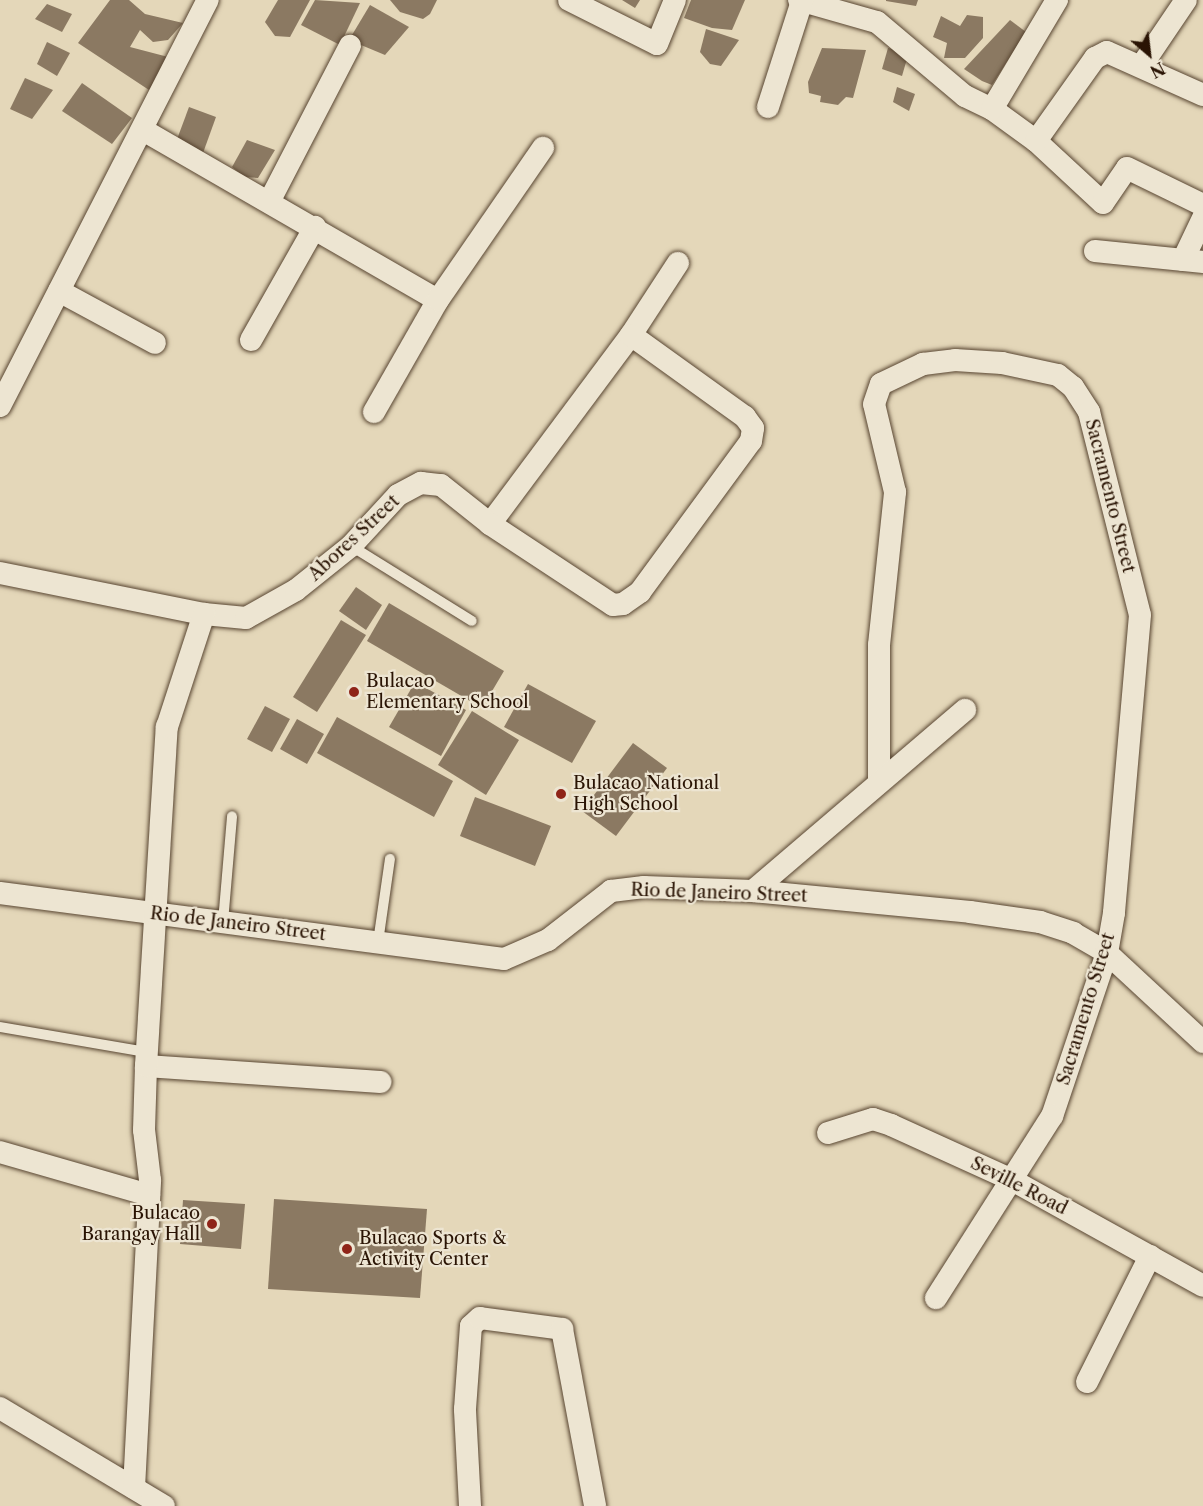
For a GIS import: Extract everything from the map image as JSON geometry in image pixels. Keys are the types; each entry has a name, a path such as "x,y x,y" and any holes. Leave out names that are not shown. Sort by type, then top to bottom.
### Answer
{"street":[{"path":"0,406 208,0"},
{"path":"569,0 657,44 675,0"},
{"path":"768,107 800,0 877,22 965,96 992,109 1036,141 1103,203 1127,168 1203,205"},
{"path":"992,109 1057,0"},
{"path":"1142,65 1186,0"},
{"path":"269,202 350,46"},
{"path":"1036,141 1095,58 1107,52 1142,65 1203,95"},
{"path":"143,130 315,227 438,300"},
{"path":"374,412 438,300 543,148"},
{"path":"1095,251 1193,261 1203,218"},
{"path":"251,340 315,227"},
{"path":"490,524 631,335 678,263"},
{"path":"59,291 155,343"},
{"name":"Abores Street","path":"0,573 204,614 246,618 296,590 351,546 398,495 421,483 441,485 490,524 612,605 623,604 640,591 751,441 753,428 745,417 631,335"},
{"name":"Sacramento Street","path":"879,779 879,645 895,492 874,404 881,384 923,364 955,360 1002,363 1058,375 1073,387 1089,412 1140,615 1114,913 1107,953 1052,1116 936,1298"},
{"path":"134,1488 149,1195 144,1130 146,1059 157,914 167,727 204,614"},
{"path":"753,891 879,779 965,710"},
{"name":"Rio de Janeiro Street","path":"0,894 504,959 548,940 611,891 644,887 753,891 1040,922 1073,933 1107,953 1203,1042"},
{"path":"146,1059 380,1082"},
{"name":"Seville Road","path":"828,1133 873,1119 1012,1180 1203,1286"},
{"path":"0,1152 149,1195"},
{"path":"1087,1382 1150,1256"},
{"path":"471,1506 465,1409 471,1326 480,1318 562,1329 595,1506"},
{"path":"0,1408 164,1506"}],"lane":[{"path":"351,546 472,621"},
{"path":"223,922 232,816"},
{"path":"378,942 390,859"},
{"path":"0,1027 146,1059"}],"building":[{"path":"110,0 129,0 145,14 183,23 168,40 153,42 140,30 130,47 172,58 149,90 78,43"},
{"path":"278,0 310,0 290,37 275,36 265,22"},
{"path":"315,0 360,3 340,45 301,25"},
{"path":"390,0 437,0 430,14 423,19 400,12"},
{"path":"622,0 640,0 635,8"},
{"path":"691,0 745,0 732,30 712,28 684,18"},
{"path":"886,0 918,0 916,6 886,1"},
{"path":"47,4 72,14 62,32 35,19"},
{"path":"370,5 409,27 385,55 349,40"},
{"path":"967,15 983,17 983,38 965,58 944,58 947,43 933,37 941,16 960,26"},
{"path":"1010,20 1026,32 992,85 964,69"},
{"path":"706,29 739,40 721,66 710,64 700,52"},
{"path":"47,42 70,53 57,76 37,64"},
{"path":"822,48 866,50 853,98 846,97 838,105 820,102 821,96 809,93 808,82"},
{"path":"888,48 909,52 902,76 882,69"},
{"path":"25,78 53,90 32,119 10,109"},
{"path":"82,83 132,118 112,144 62,111"},
{"path":"897,87 915,94 909,111 893,102"},
{"path":"189,107 216,117 203,153 176,142"},
{"path":"247,140 275,150 258,178 244,177 232,167"},
{"path":"356,587 382,605 366,630 339,611"},
{"path":"389,603 504,671 482,708 367,641"},
{"path":"341,620 366,635 317,712 293,697"},
{"path":"415,682 466,710 441,756 389,727"},
{"path":"528,684 596,721 572,763 504,727"},
{"path":"265,706 290,719 272,752 247,739"},
{"path":"472,711 519,740 486,795 438,765"},
{"path":"337,717 453,781 434,817 317,753"},
{"path":"297,719 324,734 307,764 280,749"},
{"path":"633,743 667,768 616,836 582,811"},
{"path":"475,797 551,826 535,866 460,836"},
{"name":"Bulacao Sports & Activity Center","path":"274,1199 427,1209 420,1298 268,1289"},
{"name":"Bulacao Barangay Hall","path":"183,1200 245,1204 241,1249 180,1244"}],"place":[{"name":"Bulacao Elementary School","path":"354,692"},
{"name":"Bulacao National High School","path":"561,794"},
{"name":"Bulacao Barangay Hall","path":"212,1224"},
{"name":"Bulacao Sports & Activity Center","path":"347,1249"}]}
